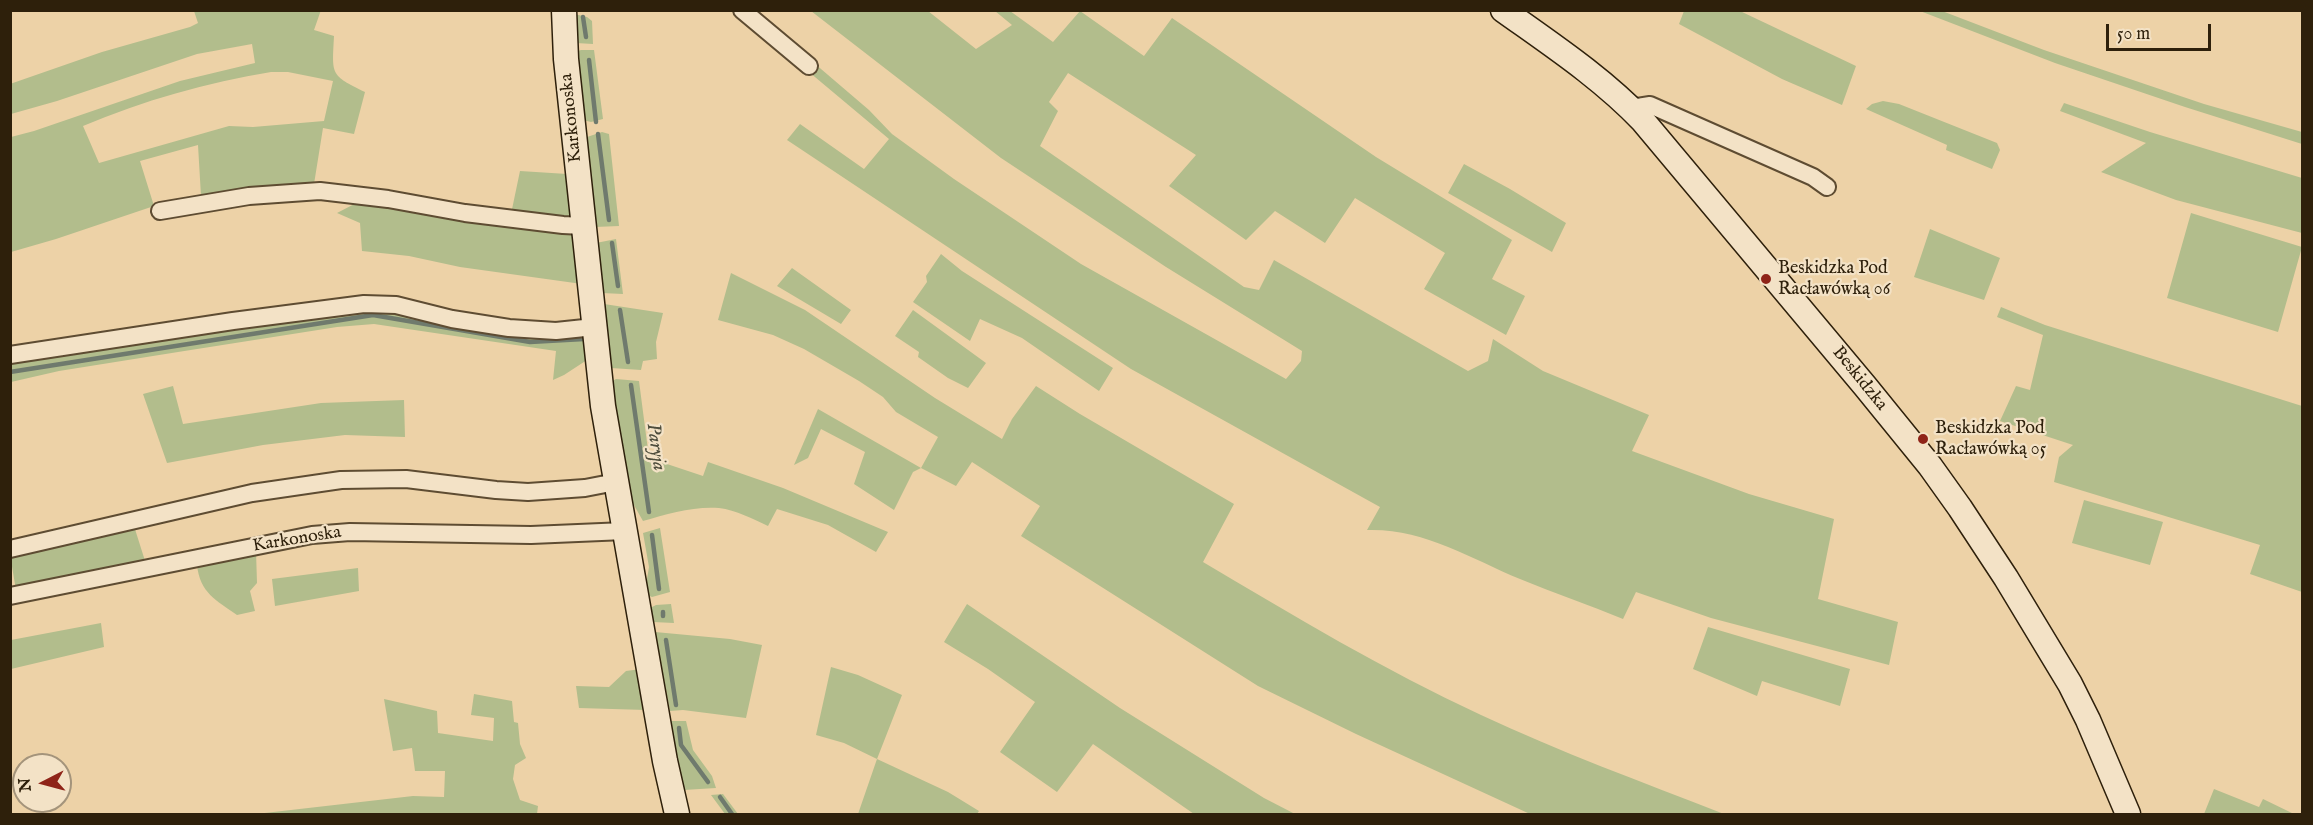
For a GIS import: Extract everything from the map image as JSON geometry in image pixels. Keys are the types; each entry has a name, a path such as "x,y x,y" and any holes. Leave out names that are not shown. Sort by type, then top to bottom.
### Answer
{"street":[{"name":"Karkonoska","path":"564,10 566,59 603,406 669,784 677,814"},
{"path":"742,10 809,66"},
{"name":"Beskidzka","path":"1503,10 1586,70 1631,108 1705,192 1930,466 2006,578 2070,684 2088,720 2127,814"},
{"path":"1631,108 1650,105 1813,177 1827,187"},
{"path":"160,211 249,196 320,190 465,213 583,226"},
{"path":"10,355 233,321 364,304 396,305 452,319 509,328 556,331 594,327"},
{"path":"10,549 252,493 341,480 406,479 528,492 585,488 616,482"},
{"name":"Karkonoska","path":"10,596 312,535 374,532 531,535 625,531"}],"green space":[{"path":"321,10 314,30 334,36 333,59 336,72 345,82 365,92 354,134 323,128 314,184 201,196 198,145 140,161 154,206 11,252 11,137 180,81 255,63 252,44 197,54 11,114 10,84 102,52 190,27 198,23 194,11","holes":["288,72 333,81 324,121 253,127 229,126 99,163 83,126 128,108 199,87 247,76"]},
{"path":"811,11 928,11 976,49 1012,25 995,11 1010,11 1053,42 1080,11 1144,56 1172,18 1376,157 1512,240 1492,279 1525,296 1506,335 1424,289 1445,253 1355,198 1325,243 1275,211 1246,240 1169,186 1196,155 1068,73 1049,102 1058,111 1040,146 1244,287 1259,290 1274,260 1468,371 1488,361 1493,339 1543,371 1649,415 1632,451 1749,494 1834,519 1818,599 1898,622 1889,665 1711,618 1636,592 1623,619 1520,579 1427,539 1388,531 1367,530 1380,507 1131,369 787,140 800,124 864,169 889,139 809,72 814,63 869,110 892,134 954,179 1081,264 1286,379 1301,361 1302,351 1166,267 1001,158"},
{"path":"1684,11 1740,11 1856,66 1842,105 1782,79 1679,24"},
{"path":"1920,11 1942,11 2044,50 2204,104 2302,132 2302,144 2055,63"},
{"path":"574,14 587,17 592,21 593,44 576,43"},
{"path":"594,50 603,119 591,122 583,120 575,52"},
{"path":"1883,101 1899,104 1997,143 2000,150 1992,169 1946,150 1947,145 1866,109 1872,104"},
{"path":"2064,103 2150,132 2302,178 2302,233 2176,200 2101,172 2146,143 2060,111"},
{"path":"602,132 609,134 619,226 595,227 584,138"},
{"path":"1464,164 1566,223 1552,252 1448,193"},
{"path":"520,171 567,174 574,214 570,221 511,214"},
{"path":"364,199 575,231 582,284 460,267 409,256 362,251 360,223 337,213"},
{"path":"2191,213 2302,247 2278,332 2167,298"},
{"path":"1930,229 2000,258 1984,300 1914,277"},
{"path":"616,239 623,294 602,293 596,243"},
{"path":"941,254 962,271 1113,368 1099,391 1022,338 980,319 970,341 913,302 927,282 926,276"},
{"path":"792,268 851,310 841,324 777,286"},
{"path":"731,273 805,310 935,398 1002,439 1012,419 1036,386 1234,504 1203,562 1340,642 1445,698 1541,742 1724,814 1530,814 1258,686 1021,536 1040,506 972,462 956,486 921,468 938,437 896,412 883,397 804,349 773,335 718,320"},
{"path":"604,304 663,313 656,342 657,359 643,361 641,370 611,368"},
{"path":"2001,307 2045,325 2302,406 2302,592 2250,574 2260,545 2054,482 2059,457 2073,445 2000,421 2016,386 2030,390 2043,335 1997,317"},
{"path":"373,308 588,334 590,358 553,380 556,351 374,324 337,327 59,371 11,382 10,360"},
{"path":"913,310 986,363 968,388 948,378 918,357 919,352 895,336"},
{"path":"616,379 639,381 649,458 703,476 708,462 783,488 888,532 876,552 828,525 777,509 768,526 738,513 719,508 690,509 643,521 631,500 611,382"},
{"path":"173,386 183,424 321,403 404,400 405,437 345,435 263,445 167,463 143,394"},
{"path":"818,409 921,468 913,472 894,510 854,484 865,452 821,429 808,458 794,465"},
{"path":"2084,500 2163,522 2150,565 2072,543"},
{"path":"134,526 146,564 16,590 10,555"},
{"path":"660,528 670,592 652,597 647,595 649,567 643,533"},
{"path":"256,551 257,583 250,591 255,611 237,615 205,589 197,565"},
{"path":"358,568 359,591 275,606 272,579"},
{"path":"671,604 674,623 653,622 650,608 656,605"},
{"path":"967,604 1120,708 1264,798 1295,814 1194,814 1093,744 1057,792 1000,752 1035,702 944,642"},
{"path":"101,623 104,647 11,669 11,640"},
{"path":"1708,627 1850,669 1840,706 1762,681 1757,696 1693,669"},
{"path":"655,632 730,639 762,645 746,718 683,710 670,711"},
{"path":"831,667 858,675 902,695 877,759 844,743 816,735"},
{"path":"641,669 646,710 579,708 576,686 609,687 626,671"},
{"path":"474,694 512,701 514,722 518,723 520,744 526,758 515,765 513,779 520,800 538,806 537,814 256,814 413,796 444,797 445,771 415,771 412,748 393,751 384,699 437,711 438,733 493,741 494,718 471,715"},
{"path":"670,721 686,721 693,750 712,776 716,788 684,790"},
{"path":"877,759 948,792 979,811 977,814 858,814"},
{"path":"2214,789 2259,807 2263,799 2294,814 2204,814"},
{"path":"723,794 738,814 725,814 711,795"}],"waterway":[{"name":"Paryja","path":"583,17 586,37"},
{"name":"Paryja","path":"589,60 596,122"},
{"name":"Paryja","path":"598,134 609,220"},
{"name":"Paryja","path":"612,243 618,286"},
{"name":"Paryja","path":"620,310 628,362"},
{"path":"10,372 373,315 530,342 584,339"},
{"name":"Paryja","path":"631,385 649,512"},
{"name":"Paryja","path":"652,535 659,589"},
{"name":"Paryja","path":"666,640 676,705"},
{"name":"Paryja","path":"679,728 681,745 708,782"},
{"name":"Paryja","path":"720,797 732,814"}],"place":[{"name":"Beskidzka Pod Racławówką 06","path":"1766,279"},
{"name":"Beskidzka Pod Racławówką 05","path":"1923,439"}]}
